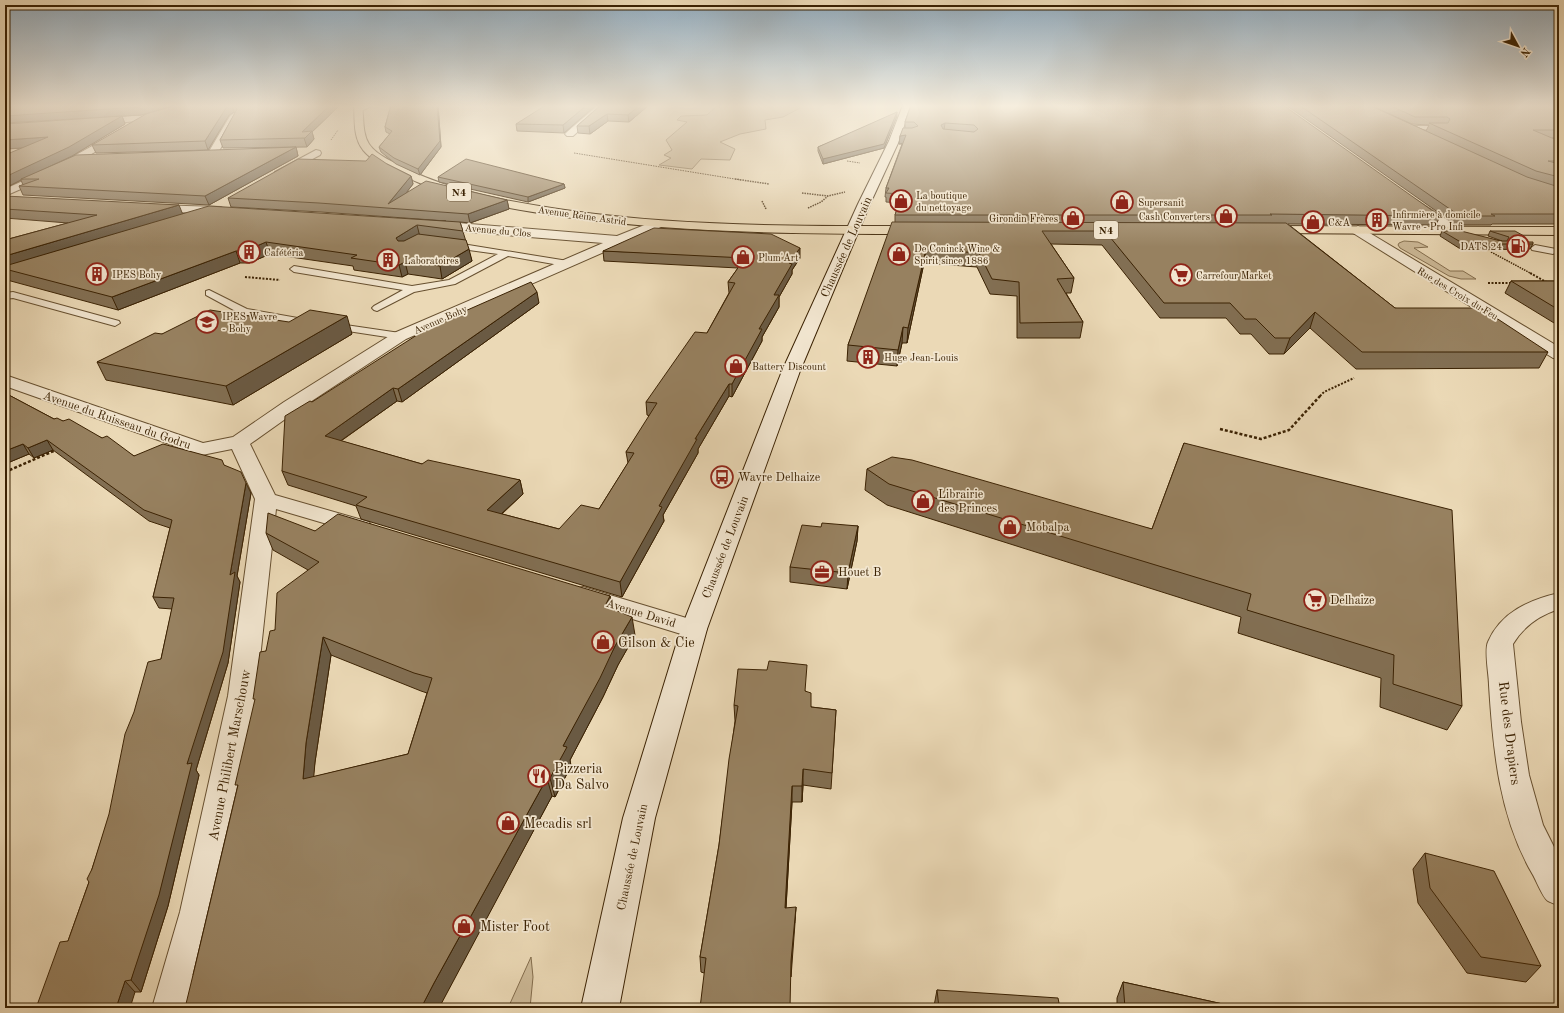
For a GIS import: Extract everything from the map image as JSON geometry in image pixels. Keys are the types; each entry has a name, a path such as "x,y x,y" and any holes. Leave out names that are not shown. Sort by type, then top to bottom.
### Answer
{"main road":[{"name":"Avenue Reine Astrid","path":"373,152 379,158 422,180 466,194 522,207 601,219 657,224 728,228 854,230"},
{"name":"N4","path":"854,230 934,230"},
{"path":"1252,230 1455,231 1527,237 1559,231"}],"street":[{"path":"5,193 88,152"},
{"path":"210,152 209,154 228,153"},
{"name":"Chaussée de Louvain","path":"600,1008 639,818 694,629 792,371 870,192 889,152"},
{"path":"271,178 316,153"},
{"path":"77,159 100,158"},
{"path":"1401,193 1455,231"},
{"path":"180,222 231,206"},
{"path":"138,208 210,212"},
{"name":"Avenue du Clos","path":"424,224 619,240"},
{"name":"Avenue Bohy","path":"239,442 400,336 657,224"},
{"name":"Rue des Croix du Feu","path":"1358,230 1559,354"},
{"name":"Avenue du Ruisseau du Godru","path":"5,380 202,449 239,442"},
{"path":"239,442 266,499 381,534"},
{"name":"Avenue Philibert Marschouw","path":"171,1008 198,912 242,696 266,499"},
{"name":"Avenue David","path":"564,589 694,629"},
{"name":"Rue des Drapiers","path":"1559,601 1548,603 1518,618 1506,631 1500,644 1514,779 1523,812 1536,848 1559,889"}],"lane":[{"path":"1455,231 1487,239"},
{"path":"442,244 496,251 505,254 518,254 565,263"},
{"path":"1535,248 1553,251"},
{"path":"294,270 412,289 430,288 452,282 505,254"},
{"path":"377,308 412,289"},
{"path":"209,293 244,312 400,336"},
{"path":"5,296 13,295 115,323"}],"path":[{"path":"568,152 769,184"},
{"path":"802,193 828,196 850,191 870,192"},
{"path":"803,209 814,206 828,196"},
{"path":"1489,251 1549,283 1542,283"},
{"path":"1443,283 1514,283"},
{"path":"1220,429 1260,439 1289,430 1324,392 1354,378"},
{"path":"5,472 61,449"}],"shaded area":[{"path":"668,152 734,152 730,160 701,159 692,169 659,165 671,158 664,155"},
{"path":"1404,241 1418,242 1428,247 1414,248 1450,271 1463,271 1476,279 1461,279 1449,276 1400,248 1398,245 1399,243"},
{"path":"531,957 533,977 530,1008 508,1008"}],"building":[{"path":"12,152 58,152 5,177 5,155"},
{"path":"151,152 286,152 205,196 19,186 39,179 21,179 76,155"},
{"path":"386,152 431,152 418,169 394,158"},
{"path":"820,152 850,152 823,159"},
{"path":"899,152 1350,152 1440,216 1270,214 1272,215 895,215 902,194 886,193 889,188 886,188"},
{"path":"1368,152 1473,152 1527,177 1559,187 1559,214 1491,214 1495,216 1460,216"},
{"path":"1494,152 1559,152 1559,161 1548,161 1559,164 1559,177 1536,171"},
{"path":"372,154 387,164 411,176 388,204 426,181 507,200 468,214 228,198 298,159 366,161"},
{"path":"466,159 564,184 528,197 438,177"},
{"path":"5,196 179,205 5,256 5,240 97,215 5,209"},
{"path":"209,206 460,222 463,231 417,225 396,238 398,241 404,241 418,234 466,240 469,249 440,266 405,262 399,265 351,258 357,255 266,242 245,251 236,251 112,297 5,269 5,266"},
{"path":"892,222 1286,223 1395,308 1481,308 1548,352 1362,352 1315,312 1290,338 1275,338 1256,319 1245,319 1230,303 1164,303 1105,231 1042,231 1074,278 1057,279 1083,322 1020,323 1019,282 992,279 979,253 926,249 908,328 903,327 898,350 848,345"},
{"path":"654,228 771,234 800,248 789,263 792,264 774,295 779,295 759,329 762,329 732,384 729,384 695,439 697,439 659,506 662,507 620,582 356,505 367,497 282,471 285,416 310,401 312,402 431,326 531,282 537,292 398,389 393,388 325,436 422,464 428,460 520,480 487,510 559,529 581,505 599,509 634,453 626,452 657,403 646,402 695,332 707,333 735,283 728,282 745,258 603,251"},
{"path":"1442,231 1461,231 1501,241 1507,241 1509,237 1490,231 1515,231 1524,236 1524,239 1528,242 1533,242 1533,244 1464,244"},
{"path":"1511,281 1559,281 1559,310"},
{"path":"210,310 289,322 310,310 347,316 226,386 97,362 155,333 162,334"},
{"path":"5,393 54,419 57,418 63,421 69,419 102,438 107,436 134,456 163,444 222,460 224,465 241,472 246,483 230,575 235,572 223,652 187,764 192,763 159,895 131,980 125,981 116,1008 36,1008 60,942 68,941 89,882 87,879 92,869 109,814 125,734 134,712 148,662 161,659 174,598 153,597 172,520 144,510 47,440 28,448 23,444 5,451"},
{"name":"Delhaize","path":"1184,443 1452,510 1462,706 1393,684 1394,655 1247,610 1251,594 889,484 867,469 892,457 912,460 1152,529"},
{"path":"268,513 315,531 338,514 610,596 605,606 632,617 615,646 600,678 563,746 567,747 550,778 547,778 421,1008 185,1008 238,785 235,785 255,699 253,699 260,652 266,651 270,631 275,630 277,593 319,562 266,533","holes":["323,637 414,673 432,678 408,754 303,779 306,743"]},
{"name":"Houet B","path":"822,523 858,526 848,573 790,567 802,525 821,527"},
{"path":"769,661 807,665 805,691 811,693 811,707 836,710 832,773 803,769 802,786 792,786 785,908 796,907 791,961 790,1008 700,1008 706,958 700,957 719,845 729,759 738,706 734,705 738,669 767,670"},
{"path":"1425,853 1494,871 1541,966 1481,957 1430,888"},
{"path":"1123,982 1241,1008 1125,1008"},
{"path":"937,990 1058,998 1060,1008 939,1008"}],"place":[{"name":"La boutique du nettoyage","path":"901,201"},
{"name":"Supersanit","path":"1122,202"},
{"name":"Cash Converters","path":"1226,216"},
{"name":"Girondin Frères","path":"1073,218"},
{"name":"Infirmière à domicile Wavre - Pro Infi","path":"1377,220"},
{"name":"C&A","path":"1313,222"},
{"name":"DATS 24","path":"1518,246"},
{"name":"Cafétéria","path":"249,252"},
{"name":"De Coninck Wine & Spirit since 1886","path":"899,254"},
{"name":"Plum'Art","path":"743,257"},
{"name":"Laboratoires","path":"388,260"},
{"name":"IPES Bohy","path":"97,274"},
{"name":"Carrefour Market","path":"1181,275"},
{"name":"IPES Wavre - Bohy","path":"207,322"},
{"name":"Huge Jean-Louis","path":"868,357"},
{"name":"Battery Discount","path":"736,366"},
{"name":"Wavre Delhaize","path":"722,477"},
{"name":"Librairie des Princes","path":"923,501"},
{"name":"Mobalpa","path":"1010,527"},
{"name":"Houet B","path":"822,572"},
{"name":"Delhaize","path":"1315,600"},
{"name":"Gilson & Cie","path":"603,642"},
{"name":"Pizzeria Da Salvo","path":"539,776"},
{"name":"Mecadis srl","path":"508,823"},
{"name":"Mister Foot","path":"464,926"}]}
